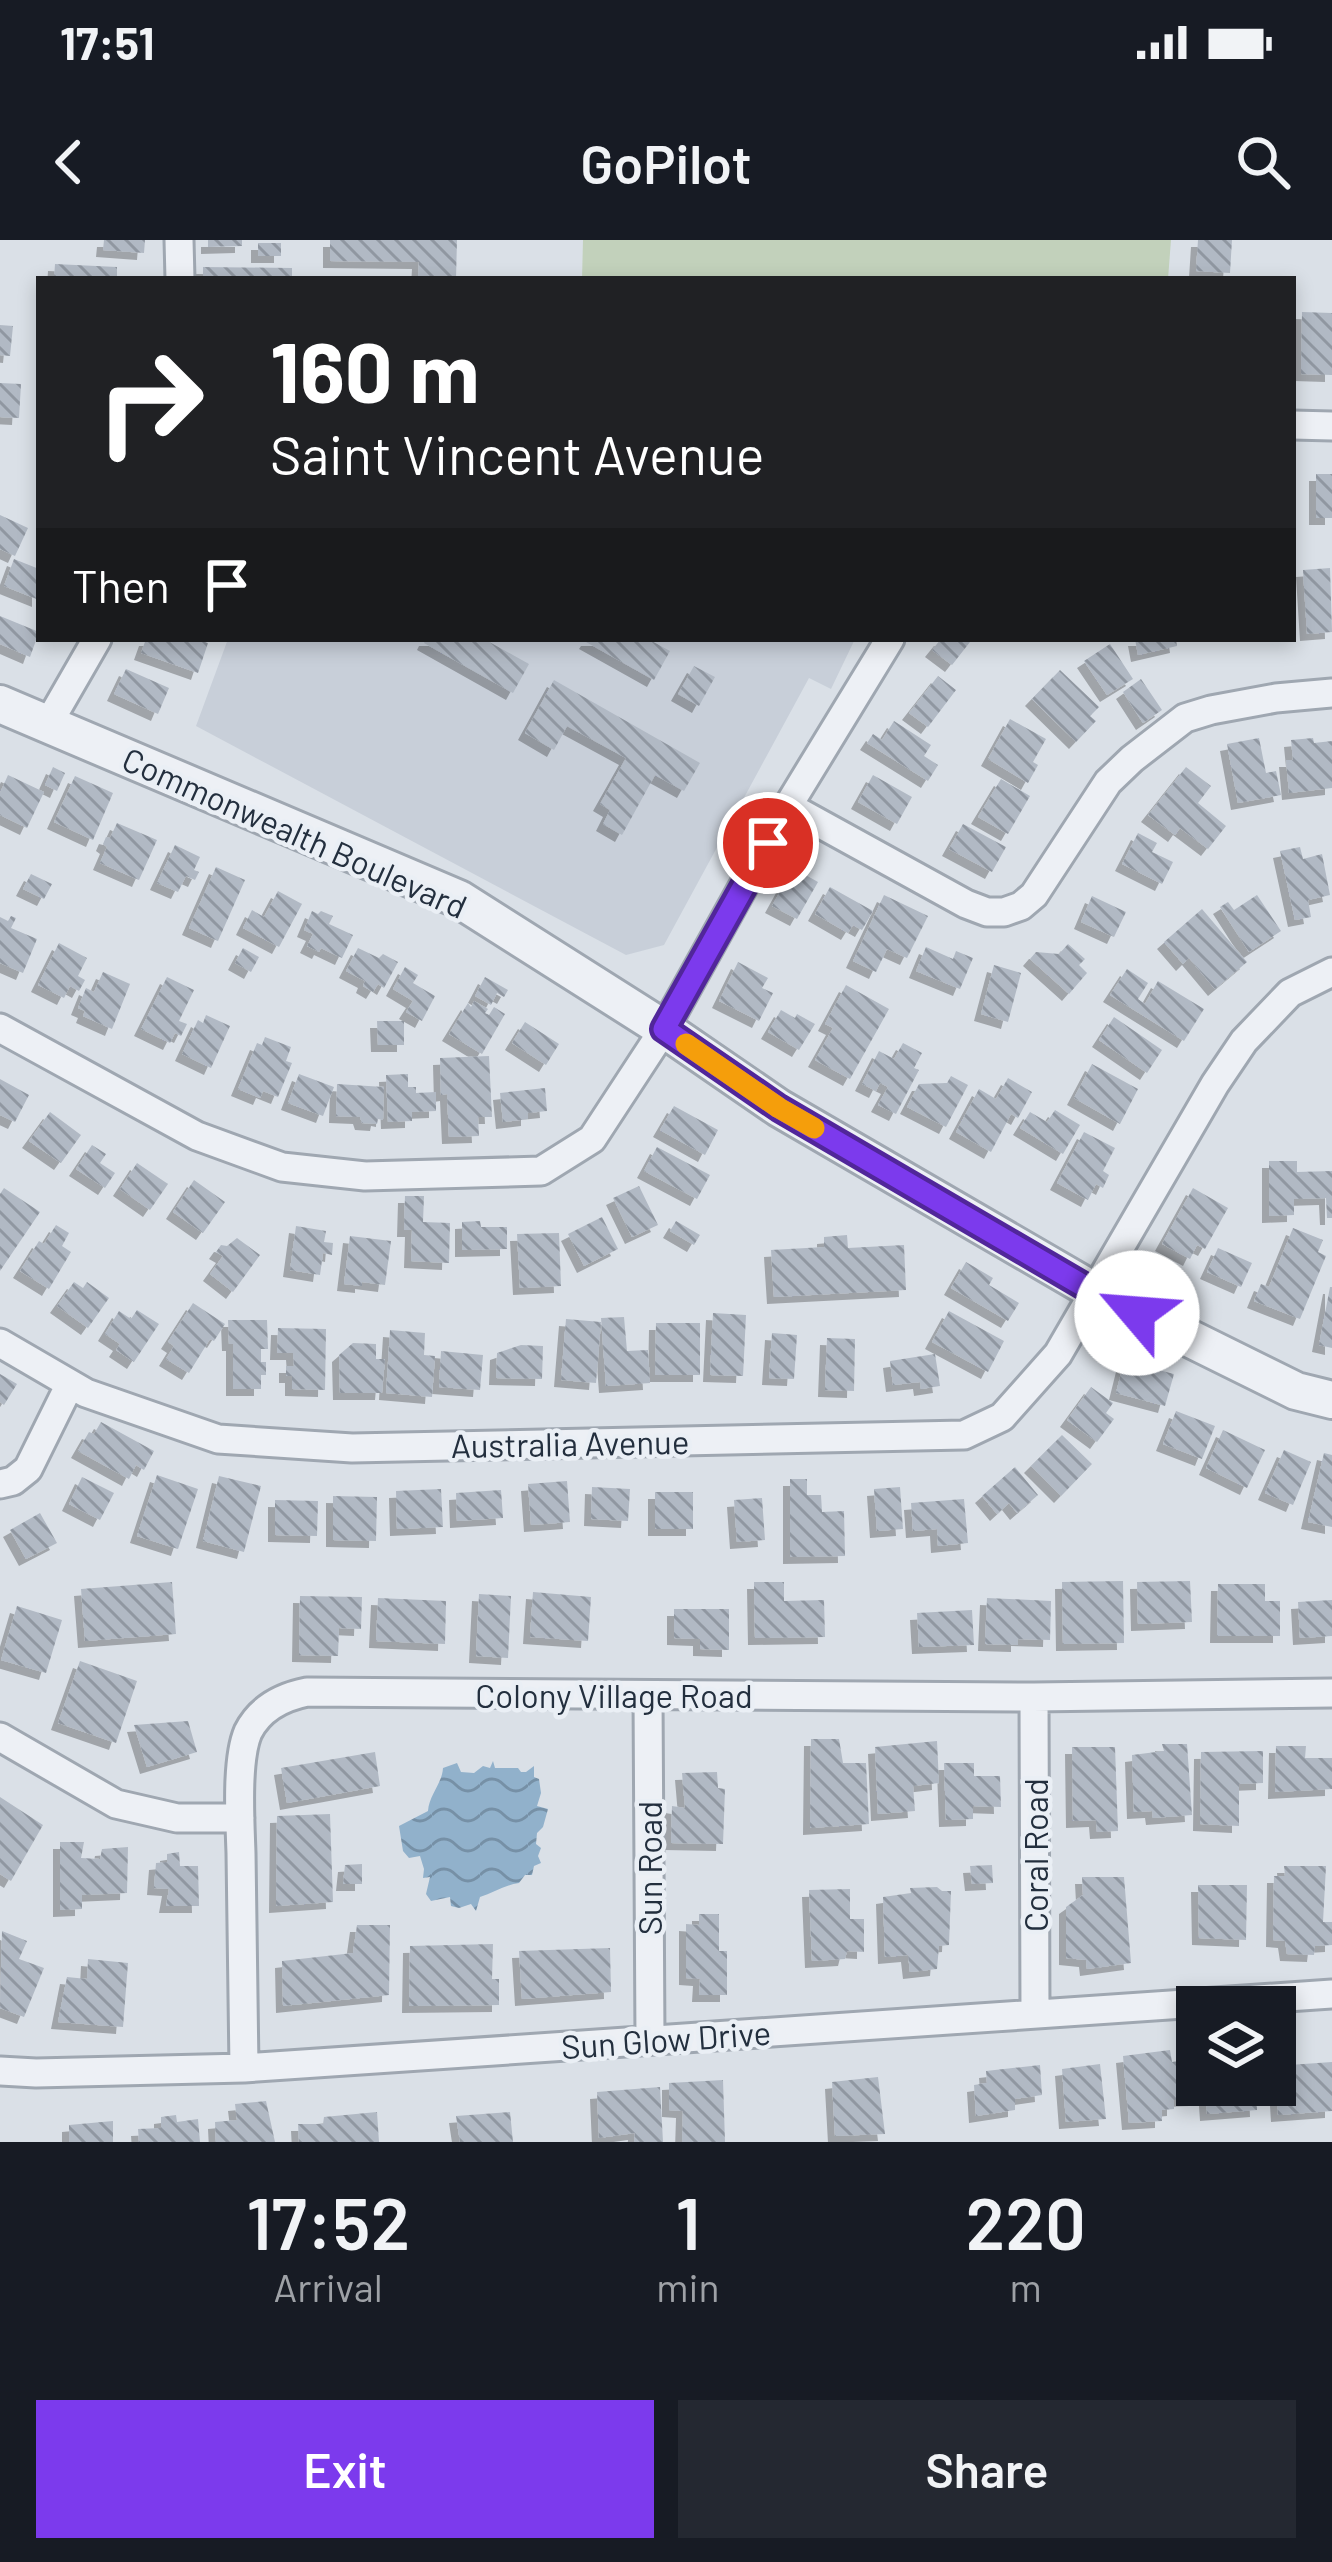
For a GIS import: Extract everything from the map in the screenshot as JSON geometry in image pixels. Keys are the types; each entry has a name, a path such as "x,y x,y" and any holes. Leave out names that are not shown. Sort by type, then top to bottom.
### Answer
{"street":[{"path":"179,240 179,276"},
{"path":"1296,425 1332,426"},
{"path":"48,724 96,642"},
{"path":"0,1028 197,1136 282,1167 365,1176 541,1171 592,1139 664,1029 788,806 888,642"},
{"path":"788,806 948,896 987,912 1004,912 1034,895 1108,782 1185,718 1276,698 1332,693"},
{"name":"Commonwealth Boulevard","path":"0,704 459,899 779,1108 1094,1292 1296,1391 1332,1400"},
{"name":"Australia Avenue","path":"0,1343 86,1393 218,1439 352,1448 964,1435 1002,1418 1058,1354 1244,1041 1290,992 1332,972"},
{"path":"0,1484 28,1469 70,1384"},
{"name":"Colony Village Road","path":"244,2068 243,1752 258,1717 289,1696 307,1692 1034,1697 1332,1693"},
{"name":"Sun Road","path":"648,1696 650,2041"},
{"name":"Coral Road","path":"1034,1697 1035,2013"},
{"path":"0,1737 116,1804 177,1818 240,1818"},
{"name":"Sun Glow Drive","path":"0,2071 244,2068 1332,1994"}],"shaded area":[{"path":"227,642 854,642 831,689 809,678 664,945 626,955 196,726"}],"green space":[{"path":"583,240 1171,240 1168,276 582,276"}],"water":[{"path":"493,1761 495,1768 521,1772 534,1766 541,1793 537,1806 548,1809 537,1833 541,1863 519,1883 480,1897 476,1911 471,1904 451,1906 450,1897 431,1901 426,1894 430,1877 423,1878 420,1856 409,1858 403,1851 399,1826 428,1811 443,1768 457,1763 461,1772 474,1773 483,1766 490,1768"}],"building":[{"path":"104,240 145,240 144,253 103,250"},
{"path":"208,240 242,240 242,246 208,247"},
{"path":"330,240 457,240 456,276 418,276 419,262 330,261"},
{"path":"1198,240 1232,240 1230,273 1196,271"},
{"path":"258,243 281,243 281,256 258,256"},
{"path":"55,264 117,267 117,276 54,276"},
{"path":"203,267 292,268 292,276 203,276"},
{"path":"1302,312 1332,313 1332,375 1301,374"},
{"path":"0,325 13,326 10,356 0,355"},
{"path":"0,383 21,384 19,418 0,417"},
{"path":"1316,474 1332,474 1332,518 1316,518"},
{"path":"0,515 28,528 15,556 0,549"},
{"path":"14,559 36,568 36,599 4,586"},
{"path":"1330,568 1332,632 1307,634 1303,570"},
{"path":"0,616 36,631 30,657 0,644"},
{"path":"145,642 208,643 198,673 141,653"},
{"path":"489,642 529,664 513,693 424,643"},
{"path":"586,642 654,642 670,651 654,680"},
{"path":"939,642 970,642 952,665 932,650"},
{"path":"1136,642 1176,642 1177,646 1138,655"},
{"path":"1110,644 1133,679 1107,695 1084,661"},
{"path":"694,666 715,677 699,706 678,694"},
{"path":"126,669 169,688 158,714 114,694"},
{"path":"1060,670 1099,707 1090,716 1096,721 1076,742 1032,699"},
{"path":"938,676 956,690 928,727 909,713"},
{"path":"1141,679 1162,710 1143,723 1123,692"},
{"path":"554,680 700,763 684,791 655,775 622,835 603,824 610,810 600,804 626,758 567,726 554,750 525,733"},
{"path":"1010,719 1046,739 1028,783 988,759"},
{"path":"894,721 931,745 924,756 938,765 928,781 867,743 873,734 882,740"},
{"path":"1259,738 1266,773 1276,771 1281,795 1238,803 1227,744"},
{"path":"1313,738 1314,743 1332,741 1332,788 1289,793 1286,760 1293,760 1291,740"},
{"path":"53,767 65,773 57,791 45,785"},
{"path":"1186,767 1211,786 1198,803 1226,826 1208,849 1180,828 1175,835 1148,815"},
{"path":"8,775 44,792 27,828 0,815 0,793"},
{"path":"873,775 912,797 897,824 858,802"},
{"path":"75,776 113,793 93,840 54,822"},
{"path":"1001,779 1030,796 1008,834 978,817"},
{"path":"117,823 157,840 139,880 100,863 107,847 103,844"},
{"path":"963,824 1006,847 992,872 949,849"},
{"path":"1138,833 1157,843 1152,852 1173,862 1162,884 1122,864"},
{"path":"175,845 200,857 195,880 186,876 178,892 157,883"},
{"path":"1300,847 1303,859 1322,854 1330,895 1308,900 1311,917 1295,920 1280,851"},
{"path":"216,867 245,880 218,941 189,928"},
{"path":"793,868 818,882 797,919 772,906"},
{"path":"31,874 52,884 44,899 23,889"},
{"path":"830,887 873,911 862,930 853,925 848,933 815,914"},
{"path":"278,891 302,904 279,947 243,928 252,910 264,917"},
{"path":"884,895 928,916 907,958 887,949 876,972 853,961"},
{"path":"1257,895 1281,931 1249,952 1220,907 1228,902 1234,910"},
{"path":"1092,896 1126,912 1114,937 1081,922"},
{"path":"1202,909 1247,962 1215,989 1189,958 1183,964 1164,942"},
{"path":"312,911 333,916 329,924 353,935 342,958 307,946 313,934 304,930"},
{"path":"11,916 16,918 11,928 37,939 23,973 0,963 0,917 8,921"},
{"path":"59,943 87,958 78,976 85,980 79,991 70,986 64,998 38,985"},
{"path":"1068,944 1085,959 1079,965 1087,973 1069,994 1030,959 1036,952 1059,954"},
{"path":"926,947 953,959 956,951 973,958 960,989 916,971"},
{"path":"243,948 259,957 251,972 235,963"},
{"path":"358,948 398,962 384,988 378,984 373,992 363,986 365,981 346,971"},
{"path":"738,962 768,978 762,988 773,993 759,1021 719,1001"},
{"path":"994,965 1021,973 1008,1022 981,1014"},
{"path":"405,967 418,975 413,983 435,996 422,1021 406,1012 413,1001 393,989"},
{"path":"1127,969 1148,983 1138,999 1145,1004 1158,981 1204,1009 1184,1041 1110,995"},
{"path":"103,972 130,984 112,1029 83,1016 85,1011 78,1008 86,988 94,992"},
{"path":"167,977 194,990 179,1021 187,1024 170,1043 141,1029"},
{"path":"485,977 508,990 504,997 497,993 491,1005 475,996"},
{"path":"846,985 889,1009 850,1079 815,1060 833,1028 825,1024"},
{"path":"474,1001 488,1009 485,1013 489,1015 494,1007 505,1014 482,1054 449,1034"},
{"path":"781,1010 815,1024 799,1050 768,1032"},
{"path":"206,1015 230,1026 211,1068 182,1054 198,1020 203,1023"},
{"path":"1114,1017 1162,1050 1147,1073 1099,1040"},
{"path":"377,1021 404,1021 404,1045 378,1045"},
{"path":"525,1022 559,1044 546,1065 512,1043"},
{"path":"265,1037 291,1047 286,1061 292,1063 278,1097 263,1091 260,1098 238,1089 257,1043 262,1045"},
{"path":"903,1043 922,1053 914,1068 919,1070 896,1114 878,1105 888,1087 880,1083 876,1091 862,1084 879,1051 894,1059"},
{"path":"489,1056 492,1117 478,1117 479,1136 449,1137 440,1058"},
{"path":"1092,1064 1138,1089 1120,1124 1074,1098"},
{"path":"299,1074 334,1087 323,1116 288,1103"},
{"path":"408,1074 408,1087 416,1087 416,1093 436,1092 436,1111 412,1112 412,1121 388,1122 386,1075"},
{"path":"951,1076 968,1085 946,1127 907,1107 919,1084 947,1083"},
{"path":"1008,1078 1032,1092 1018,1118 1011,1114 991,1152 956,1132 979,1089 996,1099"},
{"path":"0,1079 29,1095 15,1122 0,1115"},
{"path":"337,1084 384,1087 383,1120 362,1123 360,1117 336,1116"},
{"path":"545,1088 547,1111 503,1122 500,1093"},
{"path":"674,1106 718,1130 705,1155 660,1130"},
{"path":"1055,1110 1080,1125 1063,1154 1020,1128 1030,1112 1047,1122"},
{"path":"50,1112 81,1135 61,1163 29,1141"},
{"path":"1084,1132 1115,1148 1103,1171 1109,1175 1103,1188 1096,1184 1088,1200 1057,1183"},
{"path":"92,1145 106,1154 100,1163 115,1173 105,1188 76,1169"},
{"path":"657,1147 710,1175 697,1199 644,1171"},
{"path":"1269,1161 1297,1161 1297,1172 1332,1171 1332,1218 1327,1218 1326,1198 1294,1199 1294,1215 1269,1216"},
{"path":"137,1163 168,1184 150,1210 120,1189"},
{"path":"194,1180 225,1202 203,1233 173,1212"},
{"path":"639,1186 658,1225 632,1237 613,1198"},
{"path":"4,1188 40,1212 0,1271 0,1194"},
{"path":"1193,1188 1228,1208 1205,1249 1197,1245 1190,1259 1162,1244"},
{"path":"405,1196 424,1196 423,1222 450,1223 449,1263 411,1261 412,1230 404,1230"},
{"path":"602,1217 618,1249 584,1266 568,1234"},
{"path":"480,1221 481,1227 507,1227 507,1249 462,1250 462,1222"},
{"path":"676,1221 700,1235 694,1245 670,1231"},
{"path":"56,1225 69,1233 62,1246 71,1252 49,1289 20,1271"},
{"path":"296,1226 326,1231 324,1242 333,1243 332,1255 323,1253 320,1275 290,1270"},
{"path":"1293,1228 1323,1240 1318,1252 1326,1256 1300,1319 1254,1301 1261,1284 1269,1287"},
{"path":"559,1233 561,1286 520,1288 517,1234"},
{"path":"847,1235 848,1248 904,1245 906,1290 774,1297 771,1250 824,1247 824,1237"},
{"path":"350,1236 391,1241 385,1285 344,1284"},
{"path":"237,1238 260,1255 233,1292 210,1274 223,1256 216,1252 221,1245"},
{"path":"1218,1248 1252,1263 1241,1287 1207,1272"},
{"path":"966,1262 993,1278 989,1285 1019,1303 1008,1321 951,1288"},
{"path":"74,1282 83,1288 87,1282 109,1298 88,1328 57,1306"},
{"path":"1332,1287 1332,1348 1319,1345"},
{"path":"193,1303 225,1324 189,1373 166,1359 174,1346 168,1342"},
{"path":"137,1310 159,1324 134,1362 116,1350 120,1344 105,1334 119,1311 131,1319"},
{"path":"949,1311 1004,1341 988,1372 932,1342"},
{"path":"713,1313 746,1315 743,1376 710,1375"},
{"path":"624,1317 627,1351 648,1350 650,1383 606,1386 601,1318"},
{"path":"566,1319 601,1322 596,1383 561,1380"},
{"path":"228,1320 267,1320 268,1349 261,1349 266,1375 261,1375 261,1389 233,1389"},
{"path":"656,1323 700,1323 700,1375 655,1375"},
{"path":"278,1328 326,1329 325,1390 292,1389 286,1366 294,1366 293,1353 277,1353"},
{"path":"390,1330 425,1333 424,1355 435,1356 432,1397 386,1393"},
{"path":"772,1333 797,1335 794,1379 769,1378"},
{"path":"827,1338 855,1339 854,1391 825,1390"},
{"path":"353,1343 376,1344 376,1359 385,1359 382,1393 340,1393 339,1355"},
{"path":"521,1345 543,1346 542,1379 496,1378 497,1353"},
{"path":"441,1351 483,1355 480,1390 439,1387"},
{"path":"935,1354 940,1386 893,1385 890,1361"},
{"path":"1124,1361 1174,1374 1165,1406 1116,1393"},
{"path":"0,1374 17,1384 4,1405 0,1402"},
{"path":"1091,1387 1113,1403 1106,1413 1114,1419 1097,1442 1067,1420"},
{"path":"1176,1411 1215,1426 1202,1459 1163,1444"},
{"path":"101,1422 154,1451 144,1470 136,1465 129,1479 78,1451"},
{"path":"1223,1430 1265,1450 1247,1488 1206,1468"},
{"path":"1062,1435 1092,1464 1061,1496 1031,1466"},
{"path":"1284,1450 1311,1462 1293,1505 1265,1493"},
{"path":"1324,1453 1332,1455 1332,1527 1308,1522"},
{"path":"1015,1467 1038,1495 1017,1513 1009,1503 997,1514 982,1496"},
{"path":"157,1475 198,1489 178,1549 137,1536"},
{"path":"219,1476 261,1486 244,1552 203,1541"},
{"path":"82,1477 114,1493 100,1520 69,1504"},
{"path":"790,1479 807,1479 807,1495 821,1495 822,1512 844,1511 845,1556 790,1557"},
{"path":"567,1481 570,1522 531,1525 528,1484"},
{"path":"592,1487 630,1489 628,1521 591,1519"},
{"path":"900,1487 903,1529 877,1531 874,1489"},
{"path":"441,1489 443,1527 397,1529 396,1491"},
{"path":"501,1490 503,1518 457,1521 456,1493"},
{"path":"655,1492 693,1492 693,1529 655,1529"},
{"path":"333,1496 377,1497 376,1541 333,1540"},
{"path":"762,1498 765,1540 737,1542 734,1500"},
{"path":"964,1499 968,1543 938,1546 937,1529 913,1531 911,1503"},
{"path":"275,1500 318,1501 317,1536 275,1535"},
{"path":"40,1513 57,1543 26,1559 10,1530"},
{"path":"1123,1581 1124,1643 1063,1644 1062,1582"},
{"path":"1190,1581 1192,1622 1138,1624 1137,1582"},
{"path":"172,1582 176,1634 85,1641 81,1589"},
{"path":"754,1582 784,1582 784,1601 824,1600 825,1637 755,1638"},
{"path":"1218,1584 1265,1584 1265,1601 1280,1601 1280,1636 1217,1636"},
{"path":"533,1592 591,1597 588,1641 530,1637"},
{"path":"479,1594 511,1596 508,1658 476,1656"},
{"path":"300,1596 362,1597 361,1629 339,1628 338,1656 299,1655"},
{"path":"378,1598 446,1601 445,1644 376,1641"},
{"path":"987,1598 1051,1601 1050,1640 985,1644"},
{"path":"1332,1600 1332,1636 1300,1638 1298,1602"},
{"path":"17,1606 62,1620 46,1673 1,1660"},
{"path":"674,1609 729,1609 729,1650 700,1649 700,1639 674,1638"},
{"path":"972,1610 974,1645 919,1647 917,1613"},
{"path":"80,1661 137,1681 116,1743 58,1723"},
{"path":"188,1721 197,1752 147,1767 134,1725"},
{"path":"811,1739 839,1739 843,1763 866,1763 869,1824 810,1828"},
{"path":"937,1741 939,1783 913,1786 915,1811 878,1814 875,1747"},
{"path":"1162,1744 1187,1744 1192,1815 1153,1818 1152,1811 1134,1812 1132,1755 1164,1751"},
{"path":"1276,1746 1306,1746 1305,1758 1332,1758 1332,1789 1275,1792"},
{"path":"1072,1747 1115,1747 1118,1831 1097,1832 1096,1820 1073,1821"},
{"path":"1263,1751 1263,1783 1239,1784 1239,1826 1200,1824 1201,1752"},
{"path":"375,1752 380,1786 287,1803 281,1768"},
{"path":"944,1763 974,1763 974,1776 1000,1776 1001,1807 973,1806 973,1819 946,1820"},
{"path":"717,1772 718,1788 725,1789 723,1844 671,1843 672,1806 685,1808 682,1773"},
{"path":"0,1797 43,1825 11,1881 0,1874"},
{"path":"330,1814 333,1902 276,1906 277,1816"},
{"path":"60,1842 84,1842 81,1858 100,1859 102,1849 128,1847 127,1893 82,1895 82,1909 60,1910"},
{"path":"179,1852 180,1866 198,1866 199,1906 166,1906 169,1889 154,1888 156,1863 167,1862 167,1854"},
{"path":"362,1864 362,1884 343,1884 345,1865"},
{"path":"992,1865 993,1883 972,1884 970,1866"},
{"path":"1284,1866 1326,1866 1323,1922 1332,1922 1332,1945 1315,1946 1314,1955 1287,1954 1285,1941 1273,1940 1274,1876 1285,1876"},
{"path":"1082,1877 1124,1877 1131,1963 1087,1969 1086,1960 1066,1958 1066,1907 1083,1895"},
{"path":"1198,1885 1247,1885 1246,1940 1199,1938"},
{"path":"910,1888 951,1891 949,1945 939,1946 937,1969 910,1972 908,1955 885,1957 883,1897 911,1893"},
{"path":"850,1889 850,1919 864,1919 864,1952 847,1951 845,1959 812,1961 809,1890"},
{"path":"699,1914 719,1914 719,1951 727,1951 727,1995 699,1995 700,1979 686,1978 686,1924 699,1925"},
{"path":"357,1925 390,1925 389,1995 283,2006 282,1961 353,1953"},
{"path":"2,1931 27,1941 19,1959 44,1968 24,2017 0,2008"},
{"path":"493,1944 492,1979 499,1979 499,2005 409,2006 410,1946"},
{"path":"610,1948 611,1992 522,1999 519,1951"},
{"path":"88,1959 128,1963 123,2027 58,2022 67,1977 87,1979"},
{"path":"1170,2050 1172,2062 1176,2061 1176,2100 1174,2109 1162,2110 1162,2121 1129,2123 1123,2056"},
{"path":"1332,2062 1332,2111 1278,2115 1277,2106 1296,2106 1296,2065"},
{"path":"1100,2064 1106,2119 1066,2122 1062,2069"},
{"path":"1040,2065 1042,2095 1015,2099 1015,2110 976,2116 974,2085 987,2083 986,2071"},
{"path":"878,2077 885,2134 835,2136 832,2082"},
{"path":"723,2080 725,2142 682,2142 683,2111 669,2110 669,2083"},
{"path":"660,2087 663,2142 634,2142 635,2133 599,2138 597,2092"},
{"path":"266,2101 275,2142 216,2142 215,2122 237,2120 235,2104"},
{"path":"1206,2106 1257,2106 1257,2110 1207,2114"},
{"path":"377,2112 379,2142 299,2142 298,2124 323,2124 324,2117"},
{"path":"510,2112 513,2142 460,2142 456,2116"},
{"path":"176,2115 177,2122 198,2119 200,2142 139,2142 138,2129 161,2128 161,2117"},
{"path":"113,2121 113,2142 69,2142 69,2125"}],"slow traffic":[{"path":"686,1044 814,1128"}],"route":[{"path":"768,843 664,1029 779,1108 1137,1313"}]}
